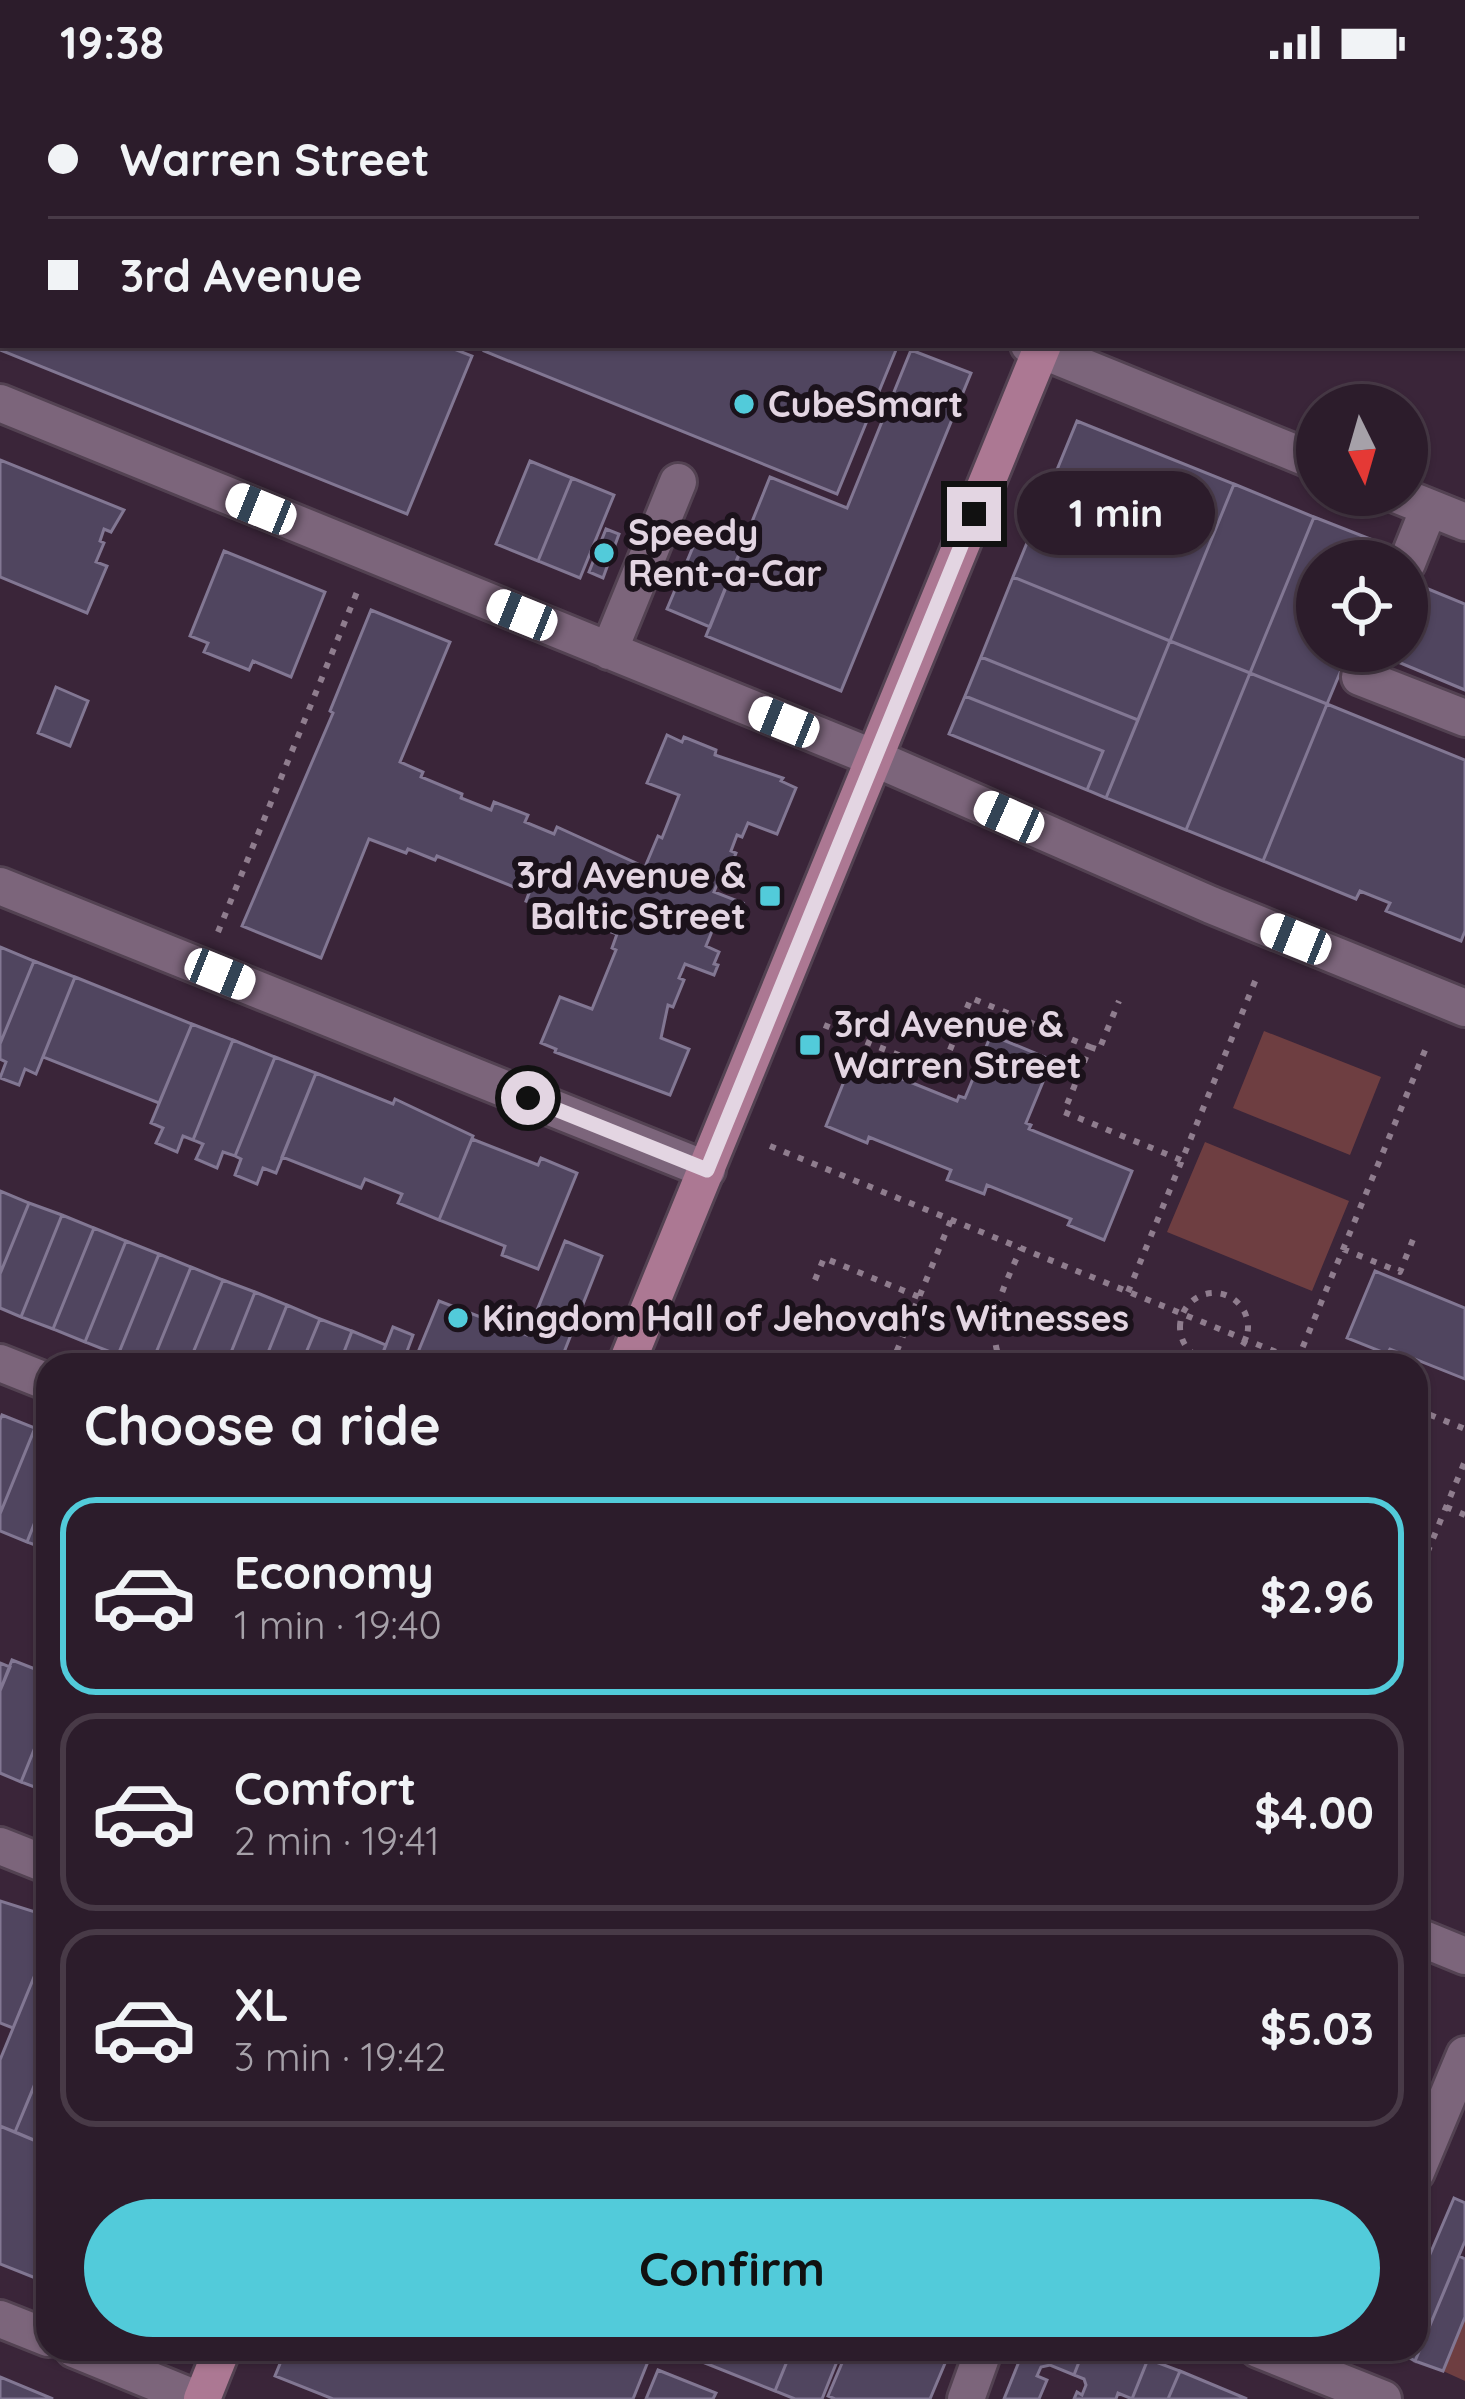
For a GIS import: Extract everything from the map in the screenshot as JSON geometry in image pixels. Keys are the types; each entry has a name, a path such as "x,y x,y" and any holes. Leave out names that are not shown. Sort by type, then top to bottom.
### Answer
{"main road":[{"path":"631,1353 1038,348"},
{"path":"199,2399 216,2361"}],"street":[{"path":"1040,348 1296,453"},
{"path":"0,404 874,758 1465,1008"},
{"path":"609,651 677,482"},
{"path":"1428,507 1465,522"},
{"path":"1362,672 1360,676 1465,718"},
{"path":"0,886 707,1170"},
{"path":"0,1363 36,1377"},
{"path":"0,1846 36,1860"},
{"path":"1428,1941 1465,1956"},
{"path":"1428,2143 1465,2055"},
{"path":"0,2319 36,2333"},
{"path":"104,2361 199,2399"},
{"path":"966,2399 980,2361"},
{"path":"1292,2361 1383,2399"}],"path":[{"path":"218,932 357,592"},
{"path":"1127,1292 1256,979"},
{"path":"824,1025 941,1072 971,998 1099,1050 1119,1001"},
{"path":"1090,1047 1064,1112 1181,1160"},
{"path":"1300,1353 1426,1048"},
{"path":"770,1146 1278,1353"},
{"path":"896,1353 951,1220"},
{"path":"1343,1249 1400,1272 1414,1237"},
{"path":"999,1353 994,1313 1021,1249"},
{"path":"815,1280 824,1258 919,1297"},
{"path":"1192,1353 1183,1340 1182,1314 1191,1301 1220,1293 1234,1299 1249,1325 1246,1340 1233,1353"},
{"path":"1428,1414 1465,1429"},
{"path":"1428,1551 1465,1461"},
{"path":"1446,1507 1465,1515"}],"shaded area":[{"path":"1264,1031 1381,1077 1350,1155 1233,1108"},
{"path":"1205,1142 1349,1201 1312,1291 1167,1232"},
{"path":"1465,2317 1465,2381 1443,2371"}],"building":[{"path":"452,348 472,356 407,514 0,350"},
{"name":"CubeSmart","path":"485,348 897,348 837,494"},
{"path":"911,350 971,373 841,691 706,636 770,477 847,508"},
{"path":"1077,421 1234,484 1170,641 1013,577"},
{"path":"0,460 124,510 111,532 104,529 96,562 107,566 87,613 0,577"},
{"path":"530,461 572,478 538,561 496,544"},
{"path":"572,478 614,495 580,578 538,561"},
{"path":"1234,484 1296,510 1296,516 1314,517 1305,540 1296,540 1296,561 1250,673 1170,641"},
{"path":"1314,517 1373,540 1305,540"},
{"path":"701,528 743,545 710,627 667,609"},
{"name":"Speedy Rent-a-Car","path":"606,529 619,534 603,578 589,572"},
{"path":"224,551 325,592 291,677 253,661 249,670 204,652 208,643 190,636"},
{"path":"1296,561 1296,672 1340,672 1327,704 1250,673"},
{"path":"1013,577 1170,641 1138,720 981,657"},
{"path":"1428,589 1465,604 1465,690 1422,672 1428,672"},
{"path":"371,610 450,642 400,762 423,772 421,777 462,794 461,798 491,810 494,802 528,815 525,822 554,834 557,827 645,867 679,795 647,783 667,735 716,750 715,755 783,778 796,788 777,834 748,823 742,837 737,835 726,879 720,877 714,892 743,903 730,924 717,919 706,946 719,952 714,975 685,964 673,1007 668,1005 661,1038 689,1049 670,1095 541,1043 560,997 592,1009 616,950 612,948 617,934 526,901 529,893 437,856 435,860 408,849 406,853 369,839 321,958 242,926 333,713"},
{"path":"1170,641 1250,673 1186,830 1106,798"},
{"path":"981,657 1138,720 1106,798 1087,790 1103,751 965,696"},
{"path":"1250,673 1327,704 1263,861 1186,830"},
{"path":"56,687 88,701 70,746 38,733"},
{"path":"965,696 1103,751 1087,790 949,734"},
{"path":"1327,704 1465,760 1465,931 1461,941 1386,911 1390,903 1360,891 1356,899 1263,861"},
{"path":"0,947 34,961 0,1044"},
{"path":"34,961 75,977 36,1074 25,1069 19,1085 0,1078 6,1062 0,1059 0,1044"},
{"path":"75,977 192,1024 159,1103 43,1057"},
{"path":"192,1024 233,1040 193,1140 183,1136 177,1152 156,1143 163,1128 151,1123"},
{"path":"991,1035 1052,1060 1026,1123 1029,1129 1132,1171 1104,1240 1068,1225 1071,1219 987,1185 984,1194 947,1180 951,1170 869,1137 867,1143 826,1126 853,1059 957,1101 959,1096 965,1098"},
{"path":"233,1040 275,1057 235,1156 223,1152 217,1168 196,1159 203,1144 193,1140"},
{"path":"275,1057 316,1073 276,1173 263,1168 257,1184 235,1175 241,1159 235,1156"},
{"path":"316,1073 393,1104 395,1099 473,1136 439,1220 398,1203 402,1194 365,1179 361,1188 282,1157"},
{"path":"472,1139 538,1165 541,1158 577,1173 538,1269 502,1255 505,1246 439,1220"},
{"path":"0,1191 29,1203 0,1274"},
{"path":"29,1203 62,1215 21,1317 0,1308 0,1274"},
{"path":"62,1215 94,1228 53,1329 21,1317"},
{"path":"94,1228 126,1241 85,1342 53,1329"},
{"path":"126,1241 159,1254 119,1353 85,1342"},
{"name":"Kingdom Hall of Jehovah's Witnesses","path":"565,1241 602,1256 564,1353 418,1353 439,1301 527,1335"},
{"path":"159,1254 191,1267 156,1353 119,1353"},
{"path":"191,1267 223,1280 193,1353 156,1353"},
{"path":"1375,1271 1465,1308 1465,1379 1428,1364 1428,1353 1390,1349 1384,1353 1347,1338"},
{"path":"223,1280 255,1292 231,1353 193,1353"},
{"path":"255,1292 287,1305 268,1353 231,1353"},
{"path":"287,1305 320,1319 306,1353 268,1353"},
{"path":"320,1319 352,1331 344,1353 306,1353"},
{"path":"393,1327 413,1335 406,1353 383,1353"},
{"path":"352,1331 386,1345 383,1353 344,1353"},
{"path":"2,1415 35,1428 0,1514 0,1420"},
{"path":"36,1428 36,1519 27,1542 0,1531 0,1514"},
{"path":"36,1519 36,1545 27,1542"},
{"path":"12,1660 36,1669 36,1745 21,1782 0,1773 0,1691"},
{"path":"0,1663 10,1667 0,1691"},
{"path":"36,1745 36,1788 21,1782"},
{"path":"0,1901 36,1912 36,1972 13,2028 0,2023"},
{"path":"36,1972 36,2081 15,2132 0,2126 0,2060"},
{"path":"36,2082 36,2141 15,2132"},
{"path":"0,2126 36,2141 36,2278 0,2264"},
{"path":"1454,2198 1465,2203 1465,2241 1428,2330 1428,2259"},
{"path":"1459,2256 1465,2259 1465,2317 1443,2371 1415,2361 1428,2361 1428,2330"},
{"path":"281,2361 648,2361 633,2399 333,2399 275,2376"},
{"path":"700,2361 787,2361 775,2391"},
{"path":"787,2361 837,2361 822,2399 795,2399 775,2391"},
{"path":"843,2361 946,2361 930,2399 828,2396"},
{"path":"1019,2361 1079,2361 1074,2375 1050,2365 1041,2367 1037,2376 1047,2380 1039,2399 1004,2399"},
{"path":"1079,2361 1147,2361 1132,2399 1118,2393 1116,2399 1074,2399 1086,2385 1074,2375"},
{"path":"1147,2361 1180,2371 1168,2399 1132,2399"},
{"path":"658,2370 716,2393 713,2399 646,2399"},
{"path":"1180,2371 1247,2399 1168,2399"},
{"path":"0,2377 53,2399 0,2399"}],"place":[{"name":"CubeSmart","path":"744,404"},
{"name":"Speedy Rent-a-Car","path":"604,553"},
{"name":"3rd Avenue & Baltic Street","path":"770,896"},
{"name":"3rd Avenue & Warren Street","path":"810,1045"},
{"name":"Kingdom Hall of Jehovah's Witnesses","path":"458,1318"}],"route":[{"path":"528,1098 707,1170 974,514"}]}
